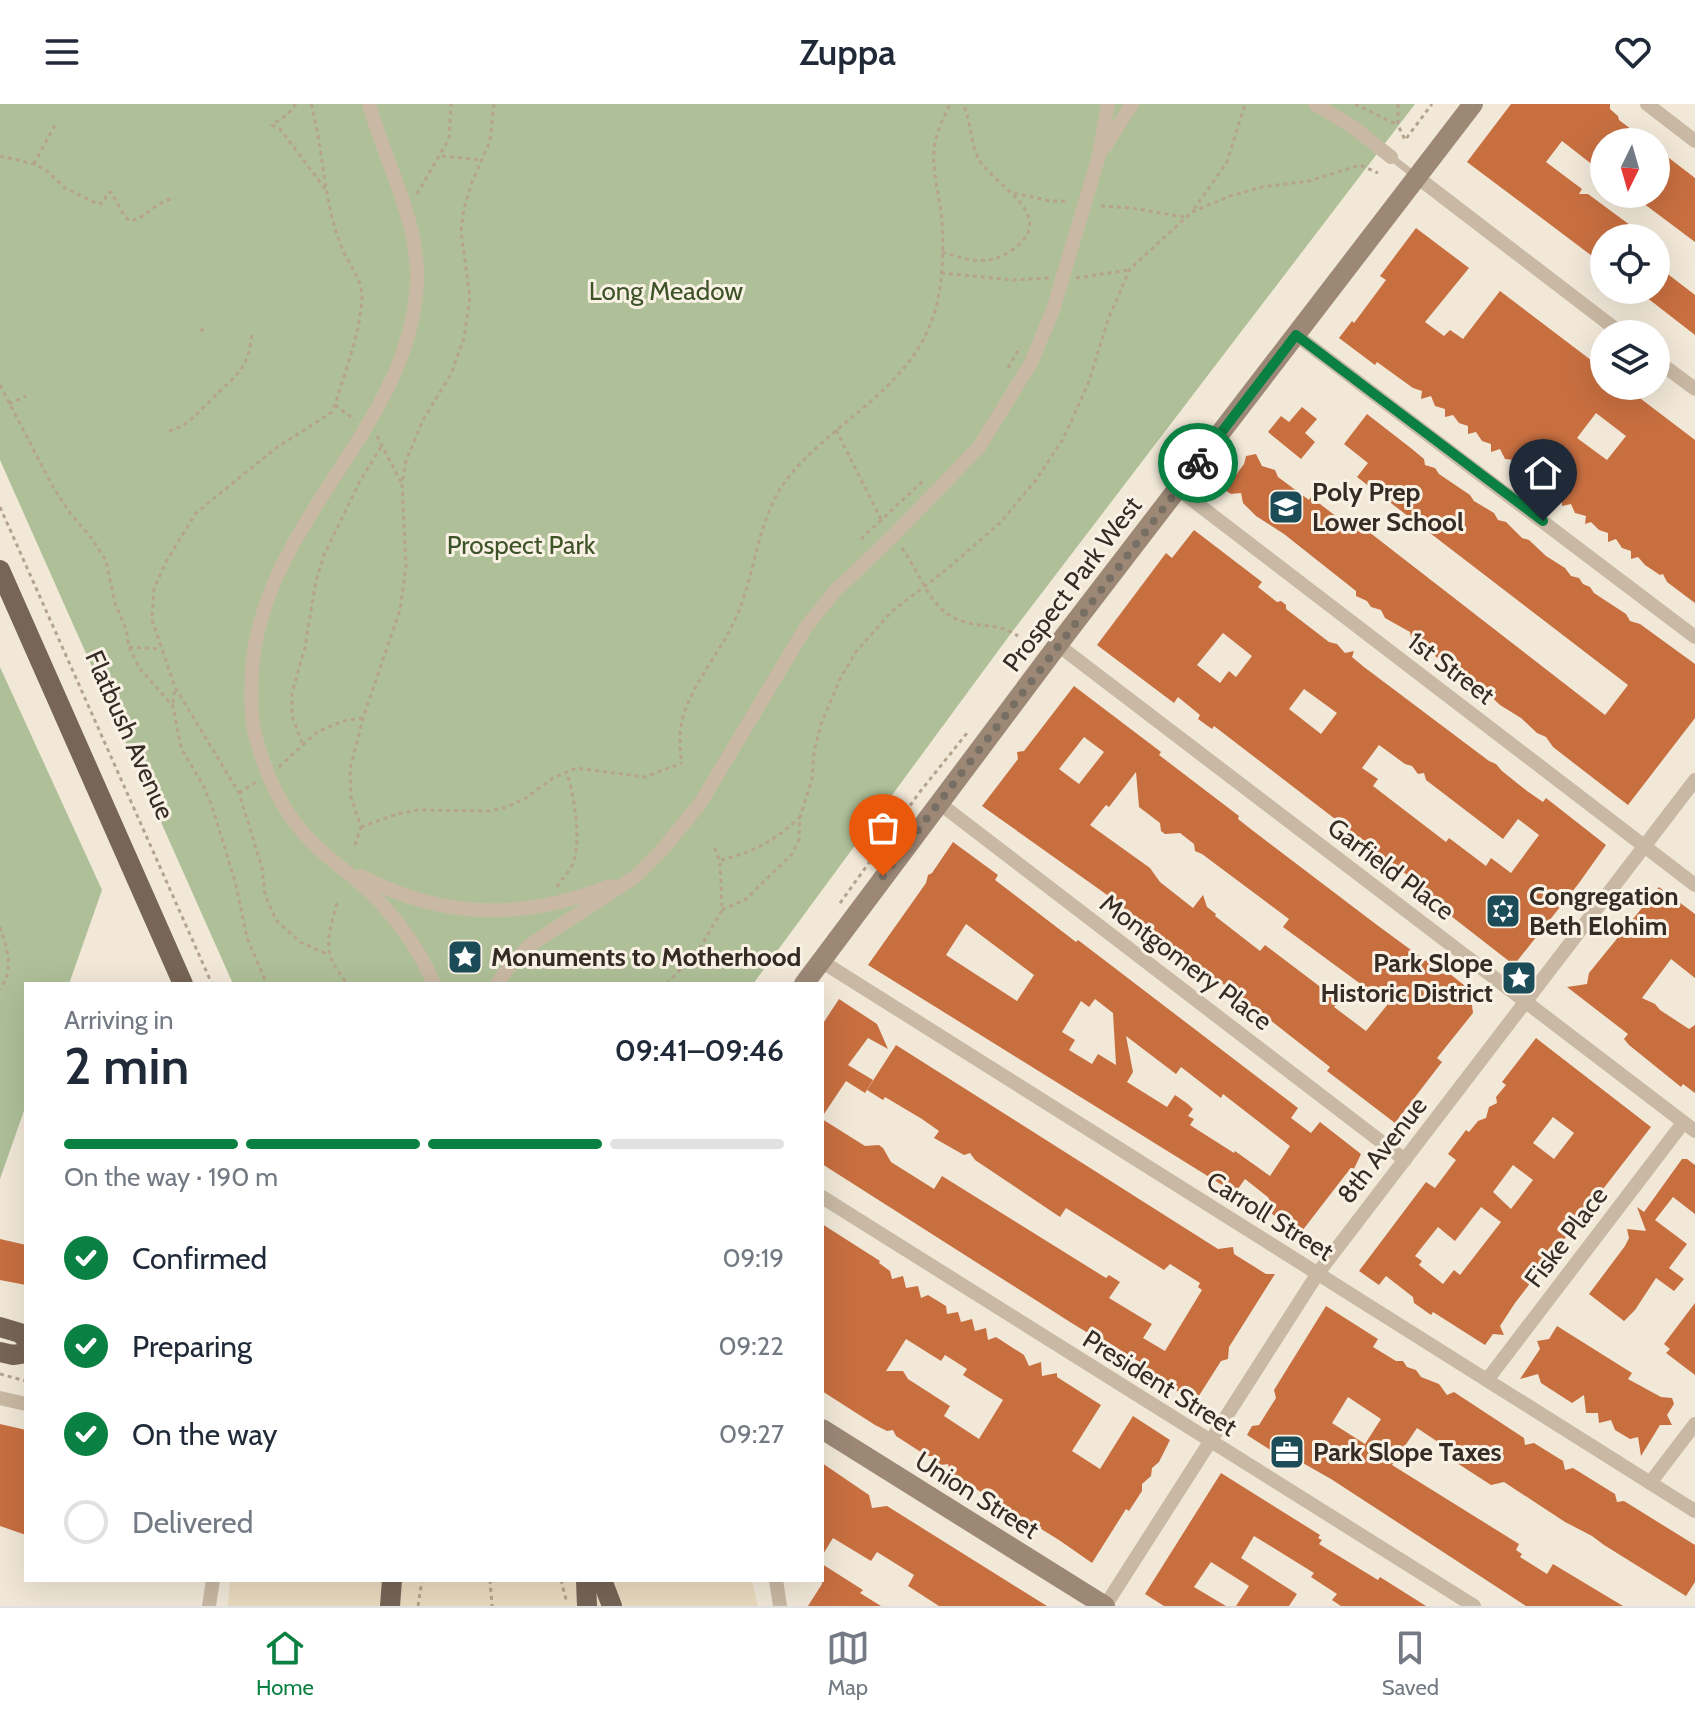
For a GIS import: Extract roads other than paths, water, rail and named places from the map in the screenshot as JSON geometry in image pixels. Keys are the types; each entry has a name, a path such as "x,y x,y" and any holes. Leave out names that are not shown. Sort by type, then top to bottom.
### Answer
{"main road":[{"name":"Flatbush Avenue","path":"0,570 182,982"},
{"path":"0,1327 24,1337"},
{"path":"0,1352 24,1353"},
{"path":"390,1606 392,1582"},
{"path":"586,1582 587,1606"},
{"path":"603,1582 612,1606"}],"street":[{"path":"369,104 411,231 417,277 411,323 400,358 364,427 297,534 281,566 260,626 253,663 252,713 255,734 268,774 293,820 312,843 358,881 394,918 413,943 433,982"},
{"path":"498,982 530,945 635,877 663,849 701,802 806,627 834,592 979,447 1031,363 1053,310 1098,159 1108,104"},
{"path":"1098,159 1132,104"},
{"path":"1315,104 1353,127 1391,157"},
{"name":"Prospect Park West","path":"805,982 1058,645 1473,104"},
{"path":"1647,104 1695,141"},
{"path":"1417,177 1604,320"},
{"path":"1296,335 1695,637"},
{"path":"1670,370 1695,389"},
{"name":"1st Street","path":"1178,489 1695,885"},
{"name":"Garfield Place","path":"1058,645 1689,1127"},
{"name":"8th Avenue","path":"1105,1606 1318,1273 1695,780"},
{"name":"Montgomery Place","path":"939,803 1405,1160"},
{"path":"332,860 404,896 425,903 481,911 503,912 541,907 635,877"},
{"name":"Carroll Street","path":"821,961 1695,1511"},
{"name":"Fiske Place","path":"1487,1380 1689,1127"},
{"name":"President Street","path":"824,1198 1474,1606"},
{"path":"0,1398 24,1404"},
{"path":"1650,1483 1695,1424"},
{"name":"Union Street","path":"824,1430 1105,1606"},
{"path":"209,1606 213,1582"},
{"path":"776,1582 780,1606"}],"lane":[{"path":"1391,157 1417,177"}],"place":[{"name":"Poly Prep Lower School","path":"1286,507"},
{"name":"Congregation Beth Elohim","path":"1503,911"},
{"name":"Monuments to Motherhood","path":"465,957"},
{"name":"Park Slope Historic District","path":"1519,978"},
{"name":"Park Slope Taxes","path":"1287,1452"}],"park label":[{"name":"Long Meadow","path":"666,291"},
{"name":"Prospect Park","path":"521,545"}]}
